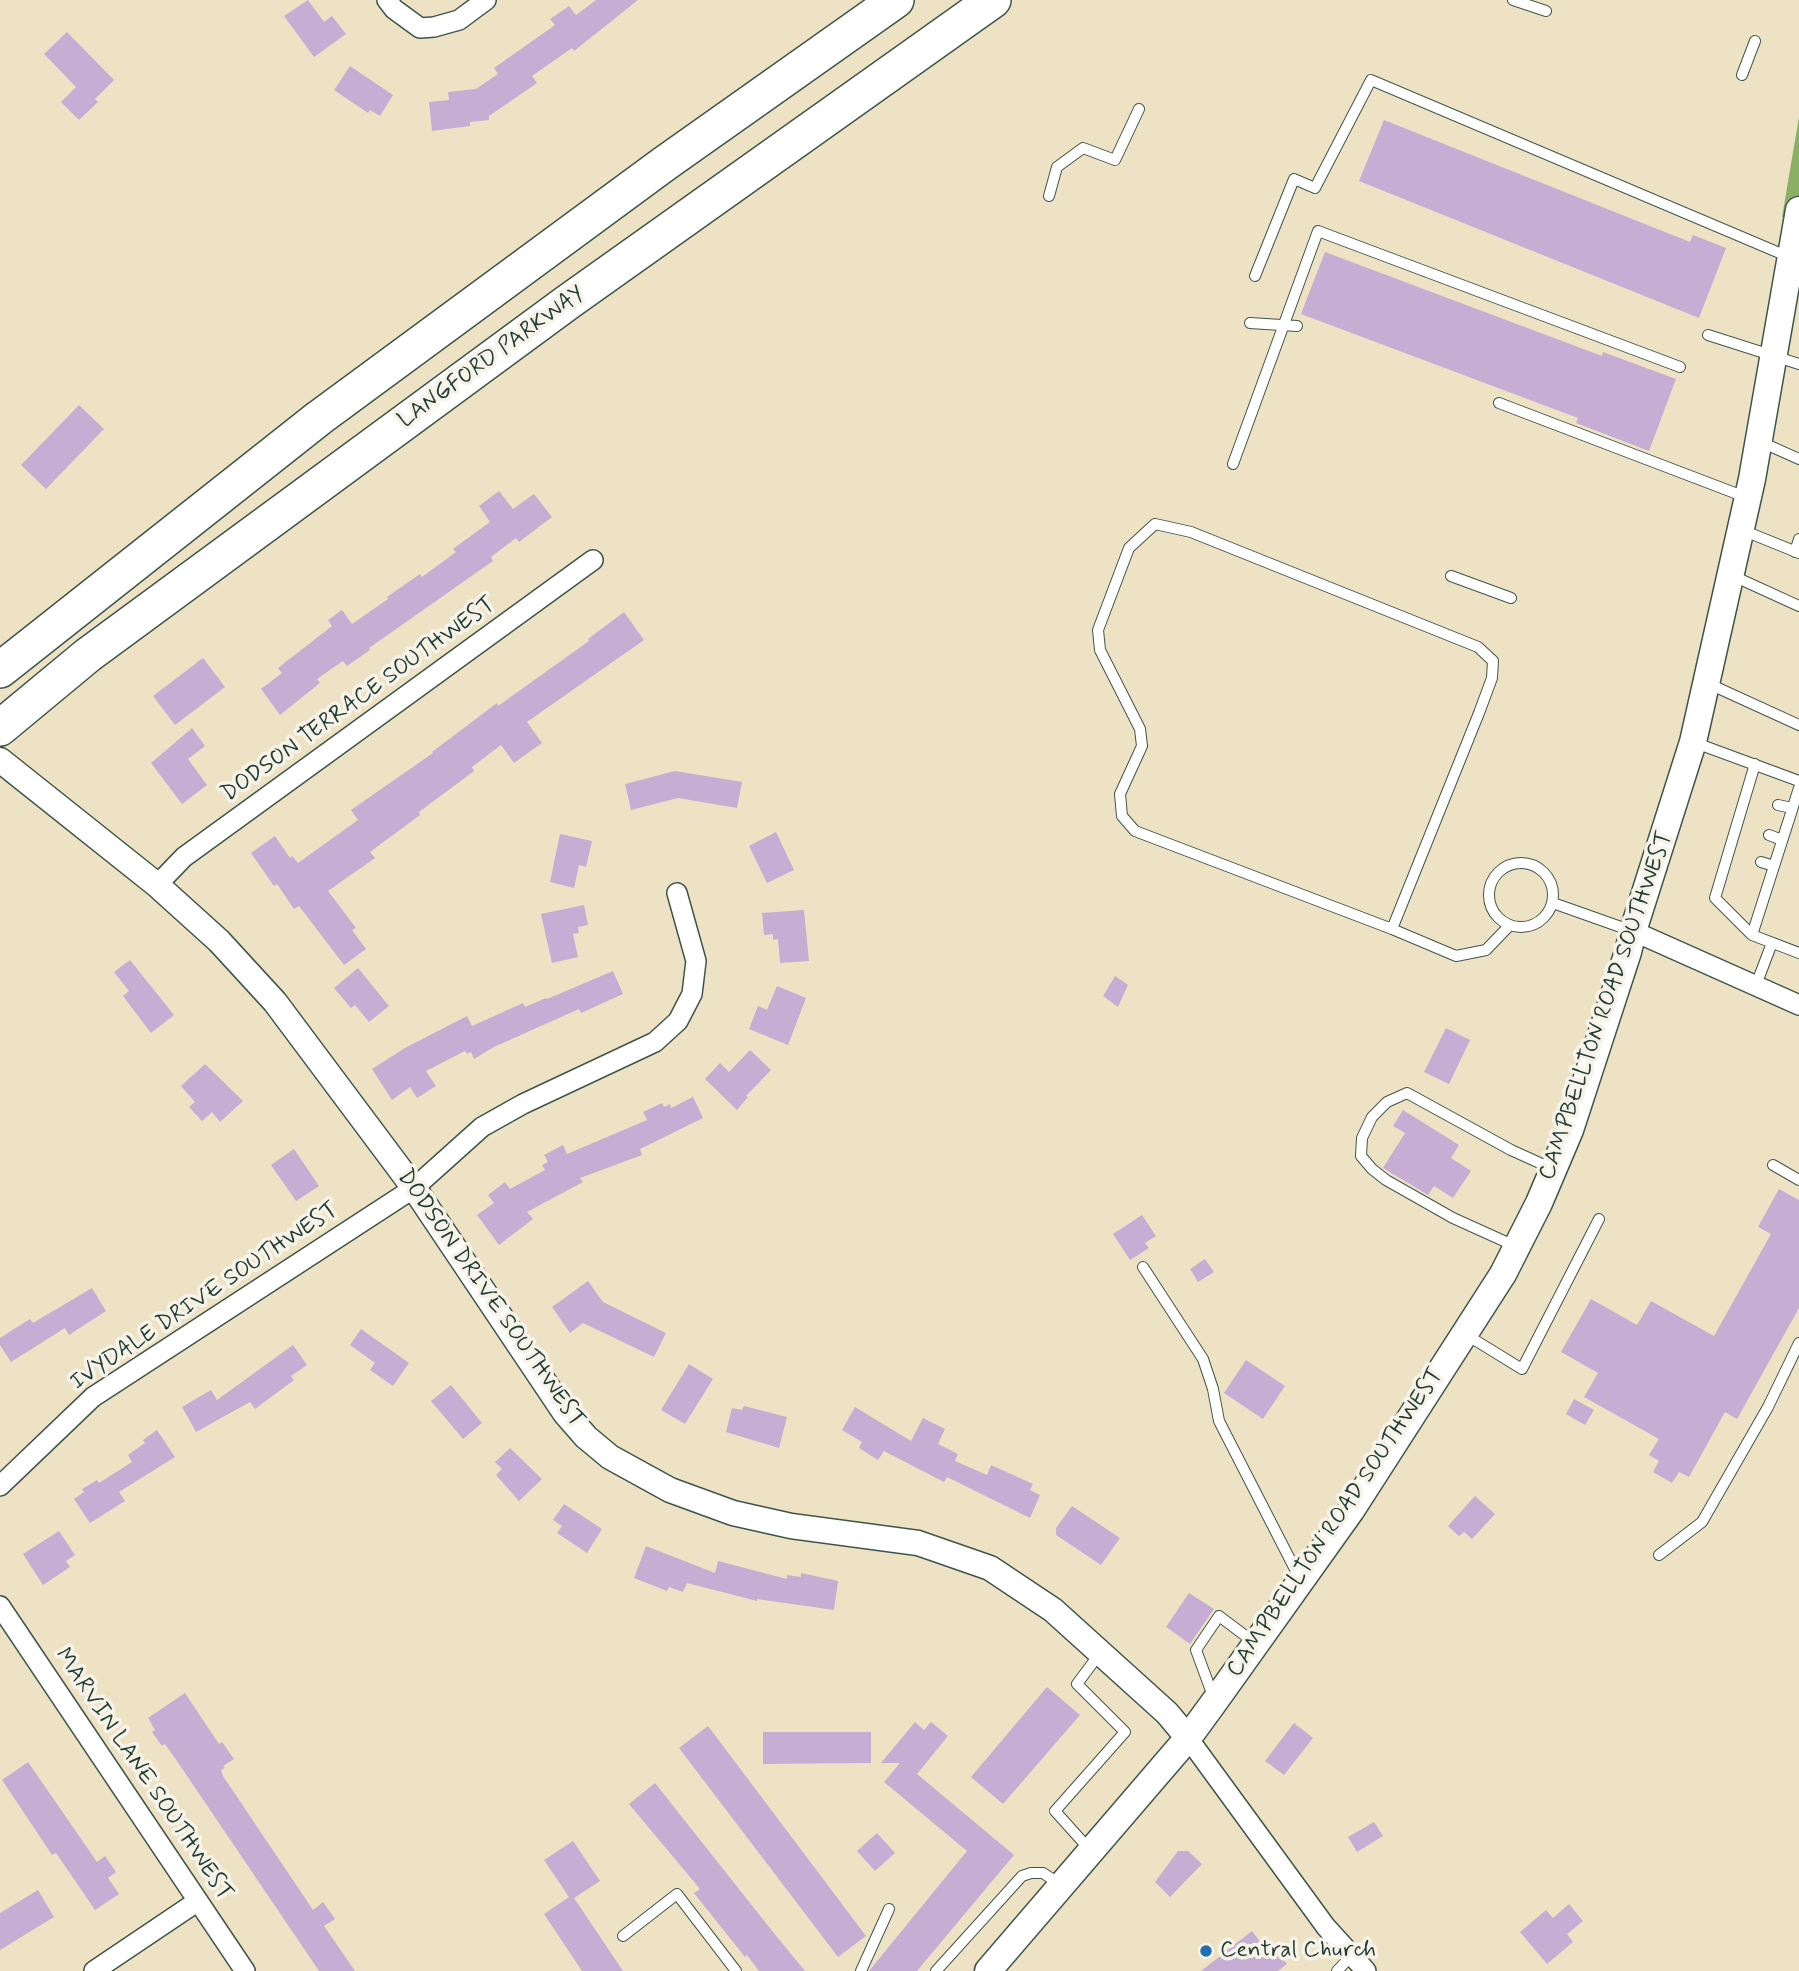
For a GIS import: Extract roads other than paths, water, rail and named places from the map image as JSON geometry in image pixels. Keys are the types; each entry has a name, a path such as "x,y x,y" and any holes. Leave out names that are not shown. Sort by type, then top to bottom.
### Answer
{"highway":[{"path":"0,670 319,418 664,163 896,0"},
{"name":"LANGFORD PARKWAY","path":"0,728 88,655 546,318 993,0"}],"main road":[{"name":"CAMPBELLTON ROAD SOUTHWEST","path":"988,1971 1188,1738 1215,1701 1352,1509 1503,1274 1539,1203 1570,1130 1693,742 1748,498 1799,210"}],"street":[{"path":"387,0 394,9 420,28 459,20 486,0"},
{"name":"DODSON TERRACE SOUTHWEST","path":"157,885 184,857 593,560"},
{"name":"DODSON DRIVE SOUTHWEST","path":"0,760 157,885 219,942 275,1002 414,1188 565,1413 586,1437 610,1457 670,1490 733,1513 791,1526 918,1543 989,1568 1053,1610 1167,1713 1326,1927 1366,1971"},
{"name":"IVYDALE DRIVE SOUTHWEST","path":"0,1486 93,1396 414,1188 482,1127 523,1104 655,1042 678,1021 692,995 696,961 677,893"},
{"path":"1633,931 1799,1005"},
{"name":"MARVIN LANE SOUTHWEST","path":"0,1606 245,1971"},
{"path":"94,1971 198,1901"}],"lane":[{"path":"1513,0 1546,11"},
{"path":"1742,75 1755,41"},
{"path":"1255,276 1294,178 1315,188 1371,80 1791,258"},
{"path":"1049,196 1057,167 1083,148 1115,160 1139,110"},
{"path":"1233,464 1318,231 1680,367"},
{"path":"1251,323 1297,326"},
{"path":"1708,335 1799,364"},
{"path":"1499,403 1748,498"},
{"path":"1759,441 1799,458"},
{"path":"1392,929 1479,713 1492,678 1493,661 1478,648 1191,532 1155,524 1129,548 1098,630 1100,650 1140,729 1142,746 1120,794 1122,816 1135,831 1456,956 1486,950 1510,925"},
{"path":"1741,530 1797,553 1799,539"},
{"path":"1731,575 1799,607"},
{"path":"1451,576 1511,597"},
{"path":"1706,682 1799,725"},
{"path":"1693,742 1799,781"},
{"path":"1755,764 1751,797 1737,825 1714,898 1752,935 1799,953"},
{"path":"1752,935 1799,788"},
{"path":"1778,805 1792,808"},
{"path":"1737,825 1748,829"},
{"path":"1769,835 1782,840"},
{"path":"1728,852 1741,856"},
{"path":"1760,862 1774,866"},
{"path":"1516,864 1536,867 1550,883 1553,903 1540,920 1531,925 1510,925 1494,913 1490,903 1492,882 1506,867 1516,864"},
{"path":"1553,903 1633,931"},
{"path":"1756,985 1772,943"},
{"path":"1517,1247 1453,1218 1385,1180 1372,1169 1361,1156 1362,1138 1371,1117 1388,1101 1407,1093 1553,1170"},
{"path":"1773,1165 1799,1180"},
{"path":"1464,1334 1522,1369 1600,1219"},
{"path":"1143,1267 1203,1359 1219,1421 1301,1580"},
{"path":"1659,1555 1702,1521 1768,1407 1799,1343"},
{"path":"1215,1701 1196,1650 1211,1627 1219,1616 1256,1643"},
{"path":"1091,1851 1055,1811 1125,1732 1077,1684 1100,1653"},
{"path":"936,1971 1022,1876 1043,1873 1061,1886"},
{"path":"623,1936 677,1894 736,1971"},
{"path":"861,1971 889,1909"},
{"path":"1336,1971 1352,1955"}],"place":[{"name":"Central Church","path":"1206,1951"}]}
